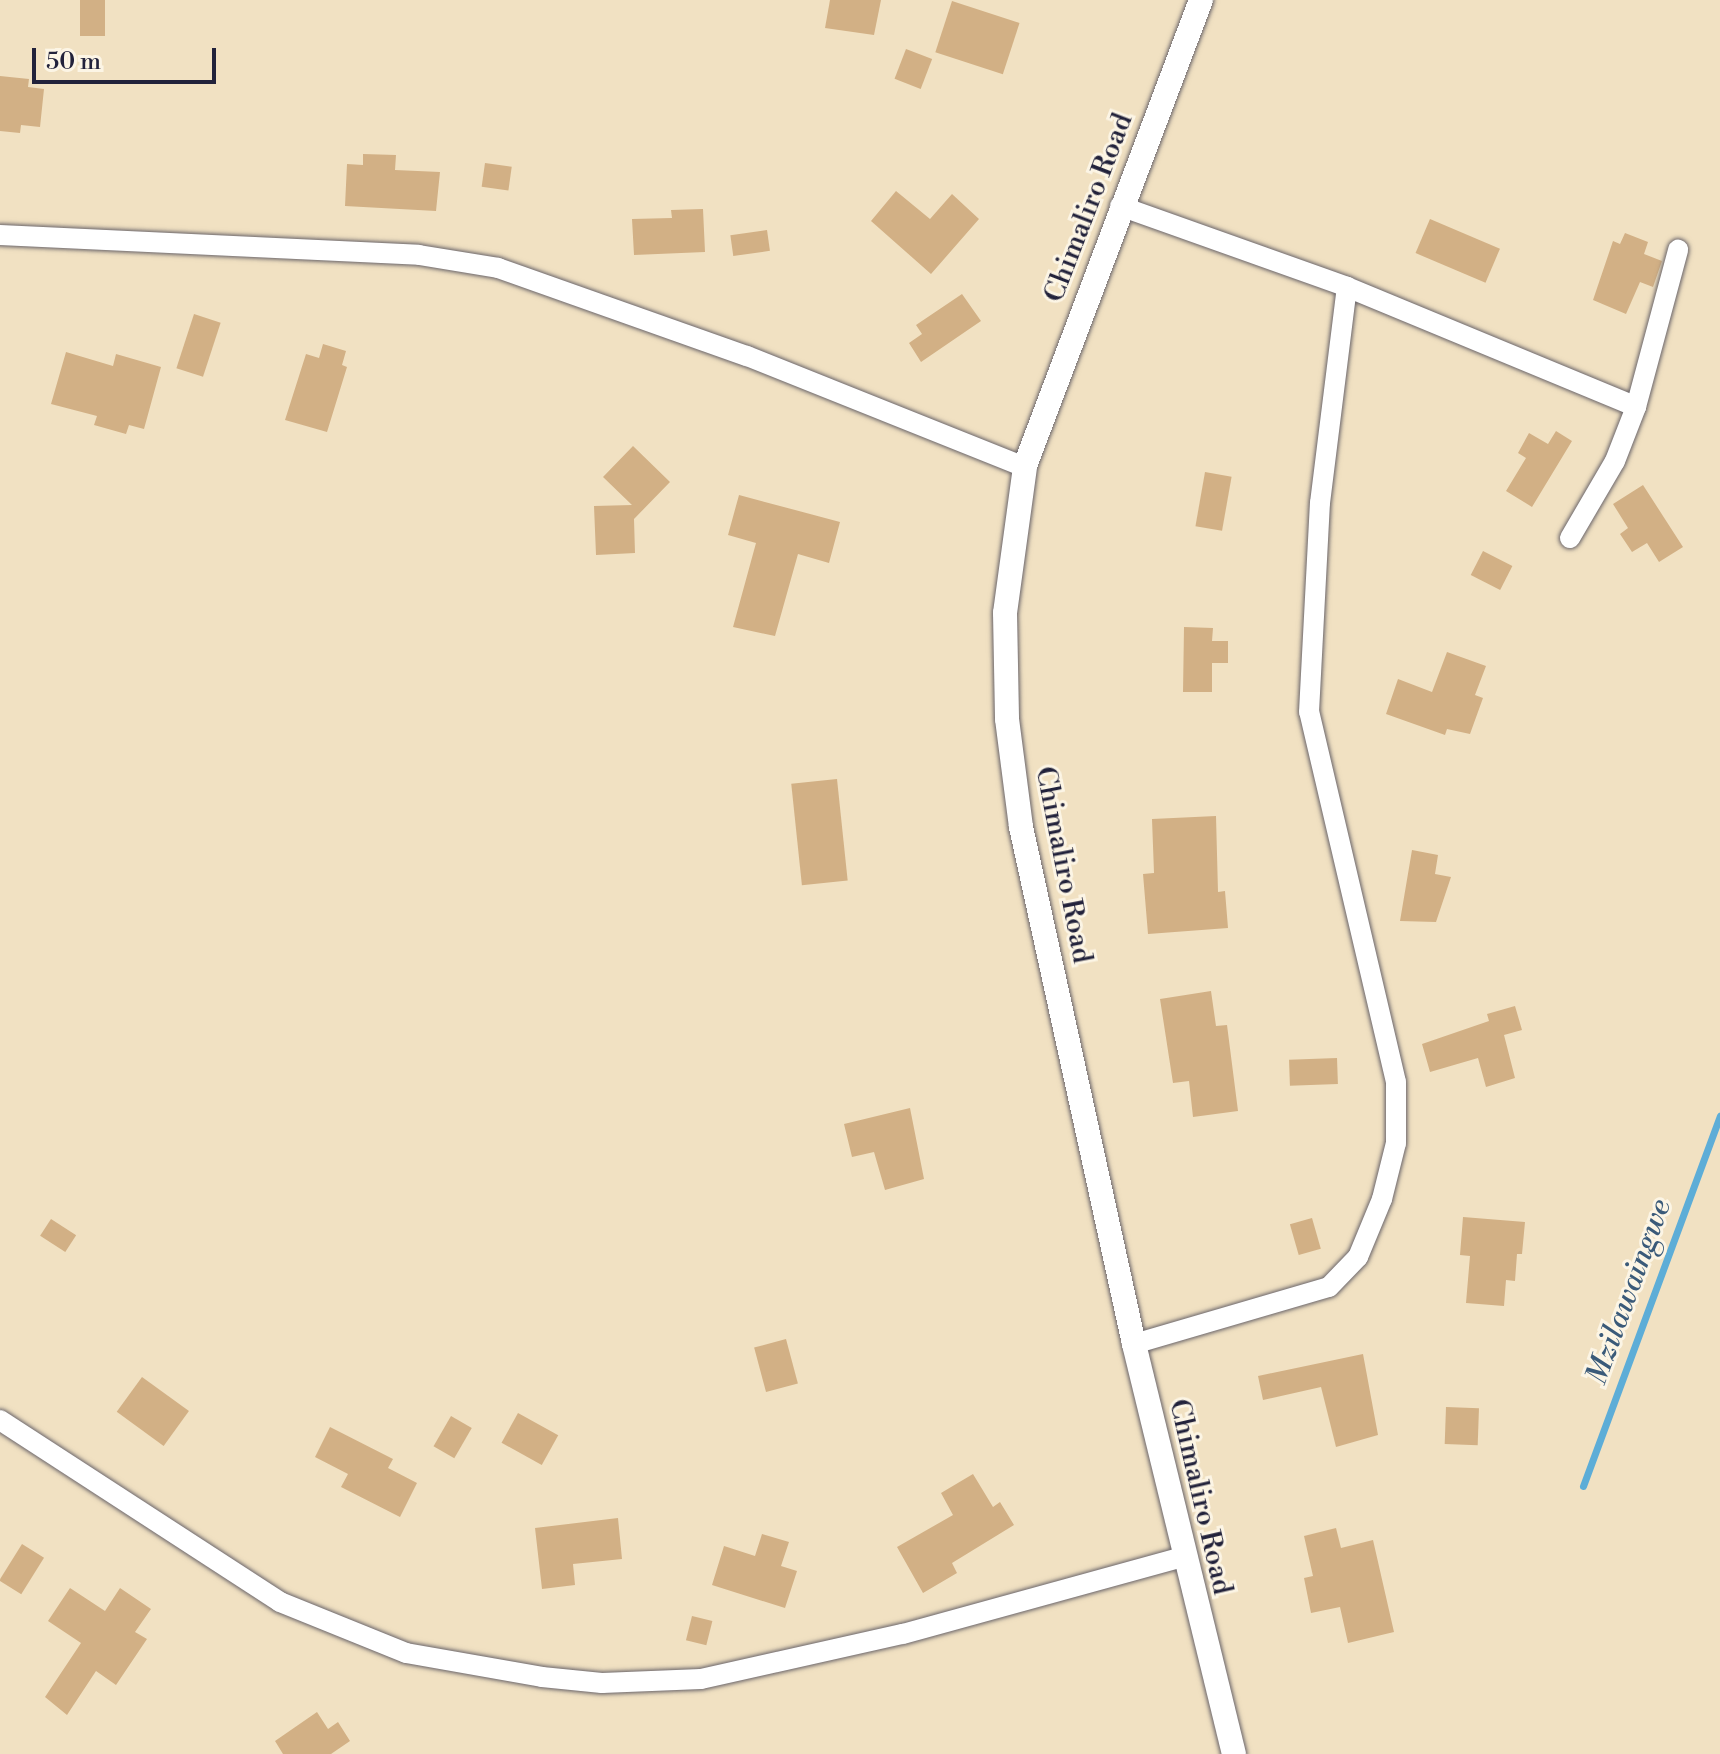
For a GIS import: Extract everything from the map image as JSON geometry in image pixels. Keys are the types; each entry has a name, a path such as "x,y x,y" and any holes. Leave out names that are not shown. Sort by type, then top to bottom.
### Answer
{"street":[{"name":"Chimaliro Road","path":"1201,0 1120,206 1025,467 1005,613 1007,719 1021,827 1134,1344 1183,1557 1234,1754"},
{"path":"1120,206 1347,287 1636,407"},
{"path":"0,235 419,255 498,268 747,356 1025,467"},
{"path":"1570,538 1615,461 1636,407 1678,250"},
{"path":"1134,1344 1329,1287 1358,1257 1382,1199 1396,1143 1396,1082 1309,712 1320,503 1347,287"},
{"path":"0,1420 280,1602 406,1653 542,1677 602,1683 701,1679 903,1634 1183,1557"}],"building":[{"path":"80,0 105,0 105,36 80,36"},
{"path":"830,0 881,0 874,35 825,28"},
{"path":"952,1 1020,23 1003,74 935,52"},
{"path":"906,49 932,59 921,89 895,79"},
{"path":"0,76 29,79 28,87 44,89 40,127 21,125 20,133 0,131"},
{"path":"363,154 396,155 395,170 440,172 436,211 345,206 347,164 363,165"},
{"path":"485,163 512,167 508,191 482,187"},
{"path":"896,191 930,219 952,194 979,219 931,274 871,221"},
{"path":"703,209 705,252 634,255 632,219 672,218 671,210"},
{"path":"1430,219 1500,249 1486,283 1416,253"},
{"path":"767,230 770,251 733,256 730,235"},
{"path":"1625,233 1648,242 1644,254 1662,261 1653,287 1640,282 1626,314 1593,300 1613,241 1620,244"},
{"path":"962,294 981,321 921,362 909,343 922,334 916,325"},
{"path":"194,314 221,323 203,377 176,368"},
{"path":"323,344 346,351 342,365 347,367 327,432 285,420 306,354 319,358"},
{"path":"66,352 113,366 116,354 161,367 144,429 129,425 126,434 94,425 97,416 51,404"},
{"path":"1556,431 1572,441 1532,507 1506,491 1526,458 1518,453 1529,433 1548,444"},
{"path":"633,446 670,482 634,519 635,553 596,555 594,506 632,505 603,477"},
{"path":"1205,472 1232,477 1222,531 1195,526"},
{"path":"1643,485 1683,547 1659,562 1647,543 1632,552 1620,534 1628,528 1613,504"},
{"path":"739,495 840,522 829,563 798,554 775,636 733,627 756,543 728,535"},
{"path":"1483,551 1512,566 1500,590 1471,575"},
{"path":"1184,627 1213,628 1212,641 1228,641 1228,663 1212,663 1212,692 1183,692"},
{"path":"1447,652 1486,666 1475,695 1483,698 1470,734 1447,729 1445,735 1386,714 1398,679 1432,692"},
{"path":"837,779 848,880 802,885 791,784"},
{"path":"1216,816 1218,892 1225,891 1228,928 1148,934 1143,874 1154,873 1152,819"},
{"path":"1412,850 1438,855 1435,874 1451,877 1436,922 1400,921"},
{"path":"1211,991 1216,1026 1227,1025 1238,1111 1193,1117 1189,1081 1173,1083 1160,999"},
{"path":"1515,1006 1522,1030 1504,1035 1515,1078 1486,1087 1478,1058 1430,1072 1422,1044 1489,1021 1487,1014"},
{"path":"1337,1058 1338,1084 1290,1086 1289,1060"},
{"path":"910,1108 924,1179 885,1190 874,1152 852,1157 844,1124"},
{"path":"1463,1217 1525,1222 1522,1254 1517,1254 1515,1281 1506,1280 1504,1306 1466,1303 1470,1256 1460,1255"},
{"path":"1312,1218 1321,1249 1299,1255 1290,1224"},
{"path":"51,1219 76,1235 65,1252 40,1236"},
{"path":"786,1339 798,1383 766,1392 754,1348"},
{"path":"1363,1354 1378,1435 1336,1447 1321,1387 1263,1400 1258,1376"},
{"path":"142,1377 189,1411 164,1446 117,1412"},
{"path":"1446,1407 1479,1408 1478,1445 1445,1444"},
{"path":"518,1413 558,1435 542,1465 502,1443"},
{"path":"451,1416 472,1428 454,1458 433,1446"},
{"path":"330,1427 393,1459 388,1468 417,1483 400,1517 341,1487 348,1474 315,1457"},
{"path":"973,1474 993,1507 1000,1502 1014,1525 952,1563 957,1573 923,1593 897,1547 953,1515 941,1493"},
{"path":"618,1518 622,1559 573,1564 575,1585 542,1589 535,1528"},
{"path":"1336,1528 1341,1548 1373,1540 1394,1632 1348,1643 1340,1607 1311,1613 1304,1578 1313,1576 1304,1536"},
{"path":"762,1534 789,1542 781,1566 797,1571 785,1608 712,1585 724,1546 755,1556"},
{"path":"22,1544 44,1558 21,1594 0,1579"},
{"path":"70,1588 105,1611 120,1588 151,1609 135,1632 147,1639 116,1685 96,1671 67,1715 45,1697 81,1643 48,1621"},
{"path":"692,1616 712,1621 706,1645 686,1640"},
{"path":"317,1712 328,1729 338,1722 350,1741 331,1754 283,1754 275,1741"}],"waterway":[{"name":"Mzilawaingwe","path":"1583,1486 1720,1115"}]}
